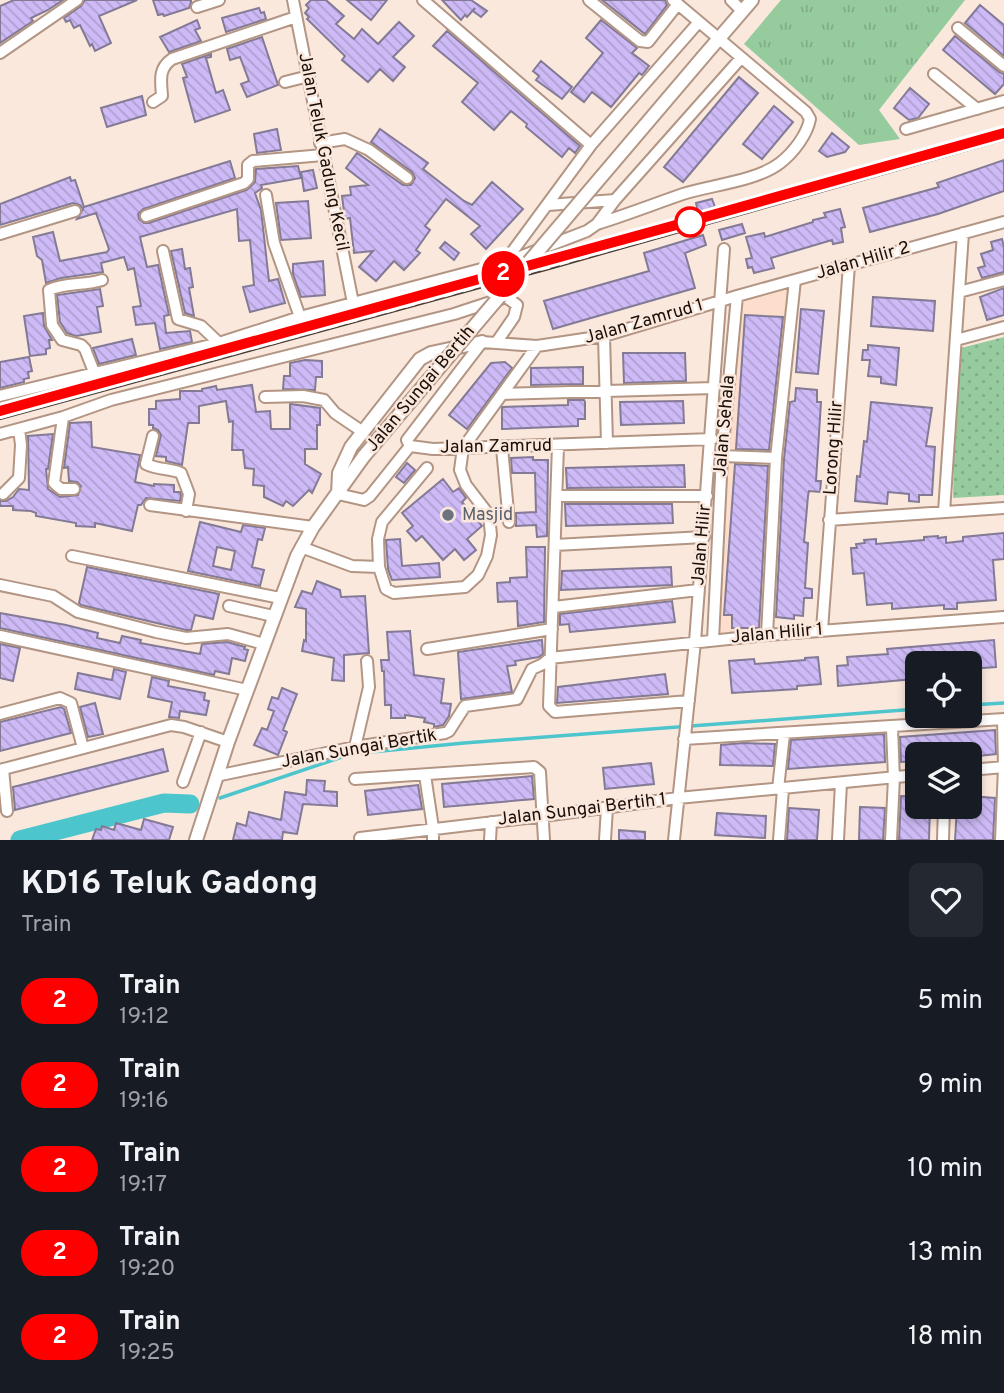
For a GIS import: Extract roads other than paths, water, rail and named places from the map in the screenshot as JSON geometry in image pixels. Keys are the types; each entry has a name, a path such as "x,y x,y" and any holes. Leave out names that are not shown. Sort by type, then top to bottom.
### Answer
{"main road":[{"name":"Jalan Sungai Bertih","path":"196,840 280,597 301,547 313,527 365,456 752,0"},
{"path":"338,494 339,473 351,447 420,359 431,353 482,342"}],"street":[{"path":"0,53 77,0"},
{"path":"197,7 219,0"},
{"name":"Jalan Teluk Gadung Kecil","path":"293,0 353,303"},
{"path":"423,0 592,145"},
{"path":"0,397 219,343 300,317 504,263 576,236 597,224 684,194 761,173 779,164 808,127 810,119 806,112 675,2 648,42 640,41 589,0"},
{"path":"731,0 743,11"},
{"path":"153,102 161,97 162,70 172,59 296,17"},
{"path":"504,263 592,145 698,23"},
{"path":"958,28 1004,66"},
{"path":"597,224 615,200 741,58"},
{"path":"934,74 977,109"},
{"path":"285,82 309,75"},
{"path":"906,129 1004,101"},
{"path":"320,143 345,139 369,150 407,178"},
{"path":"146,216 244,183 248,179 248,165 253,161 323,155"},
{"path":"266,195 274,243 300,317"},
{"path":"548,205 615,200"},
{"path":"0,234 75,211"},
{"name":"Jalan Hilir 2","path":"721,300 1004,222"},
{"path":"944,512 963,233"},
{"name":"Jalan Hilir","path":"674,840 704,537 724,248"},
{"path":"163,251 178,319 201,326 219,343"},
{"name":"Lorong Hilir","path":"822,630 849,265"},
{"path":"94,372 85,349 62,340 52,325 49,290 60,285 87,285 102,280"},
{"path":"767,635 776,458 794,280"},
{"path":"959,292 1004,280"},
{"name":"Jalan Sehala","path":"713,640 722,456 737,296"},
{"path":"0,434 63,417 111,400 454,314 506,297 517,306 514,317 496,343"},
{"name":"Jalan Zamrud 1","path":"482,342 537,346 604,336 721,300"},
{"path":"956,340 1004,327"},
{"path":"604,336 607,443"},
{"name":"Jalan Zamrud","path":"482,342 409,434 407,440 410,446 433,449 712,439"},
{"path":"427,468 382,522 378,539 379,567 384,586 394,593 465,587 478,575 487,556 491,535 489,515 466,485 460,470 463,448 537,346"},
{"path":"502,394 714,388"},
{"path":"265,397 303,396 324,400 335,413 363,432"},
{"path":"63,417 54,483 61,489 74,489"},
{"path":"3,494 19,478 22,445 19,429"},
{"path":"153,436 146,464 157,470 181,472 189,494 186,511"},
{"path":"338,494 364,500 370,496 410,446"},
{"path":"558,446 549,706 555,712 689,701"},
{"path":"502,447 509,522"},
{"path":"722,456 776,458"},
{"path":"557,496 707,496"},
{"path":"150,505 313,527"},
{"path":"829,520 1004,508"},
{"path":"555,545 704,537"},
{"path":"301,547 352,566 379,567"},
{"path":"72,556 280,597"},
{"path":"0,585 53,596 78,612 156,632 186,638 228,634 264,644"},
{"path":"554,607 698,590"},
{"path":"229,606 274,616"},
{"name":"Jalan Hilir 1","path":"550,658 822,630 1004,617"},
{"path":"427,649 552,629"},
{"path":"0,636 247,690"},
{"name":"Jalan Sungai Bertik","path":"216,776 355,747 445,733 465,706 517,699 532,669 550,658"},
{"path":"355,747 369,687 368,661"},
{"path":"0,714 60,698 71,703 83,748"},
{"path":"685,732 784,734 1003,719 1001,840"},
{"path":"7,811 1,770 171,725 228,742"},
{"path":"891,840 894,778 892,727"},
{"path":"183,782 201,732"},
{"path":"779,840 784,734"},
{"path":"355,779 534,767 541,776 544,840"},
{"path":"982,769 1004,768"},
{"path":"425,775 433,834"},
{"name":"Jalan Sungai Bertih 1","path":"360,838 433,834 491,822 678,798 905,777"},
{"path":"838,840 841,783"},
{"path":"605,840 607,808"},
{"path":"943,840 944,819"},
{"path":"490,840 491,822"}],"waterway":[{"path":"982,704 1004,703"},
{"path":"220,798 351,754 905,710"},
{"path":"20,840 164,803 190,804"}],"railway":[{"path":"0,417 549,267 1004,138"}],"train":[{"name":"2","path":"0,411 528,267 1004,133"}],"place":[{"name":"Masjid","path":"448,515"}]}
